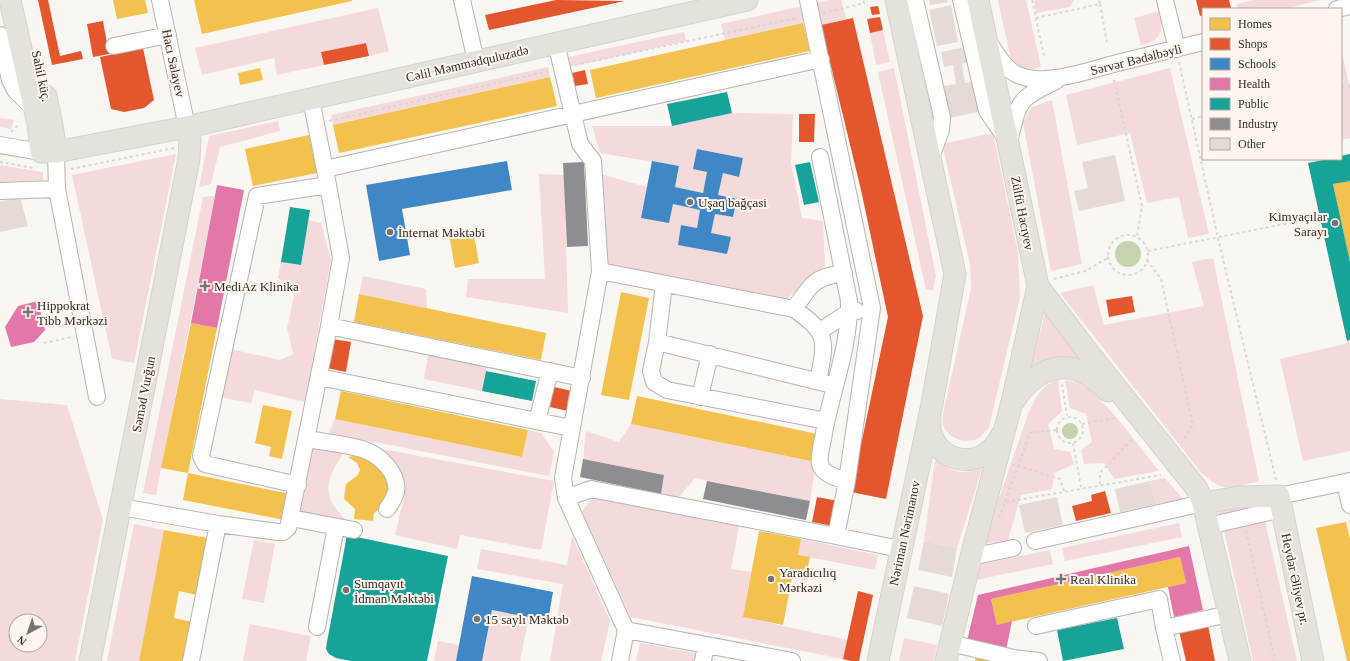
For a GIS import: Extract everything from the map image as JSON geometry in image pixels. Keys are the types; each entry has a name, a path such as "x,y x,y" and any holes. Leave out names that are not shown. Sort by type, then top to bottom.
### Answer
{"main road":[{"name":"Sahil küç.","path":"10,0 34,109 48,152"},
{"name":"Sahil küç.","path":"25,0 16,32 52,124 48,152"},
{"name":"Cəlil Məmmədquluzadə","path":"48,152 188,127 747,0"},
{"path":"896,0 955,274 932,404 930,432 936,443 953,457 971,461 986,455 994,447 1006,425"},
{"name":"Zülfü Hacıyev","path":"967,2 986,36 1009,142 1046,283 1006,425"},
{"name":"Səməd Vurğun","path":"90,661 189,159 190,145 188,127"},
{"path":"1046,283 1138,415 1192,482 1203,503 1240,661"},
{"path":"1012,402 1021,390 1038,374 1047,370 1067,368 1086,374 1138,415"},
{"name":"Nəriman Nərimanov","path":"878,661 900,549 932,404"},
{"path":"948,652 971,557 1006,425"},
{"path":"1203,503 1239,497 1281,503"},
{"name":"Heydər Əliyev pr.","path":"1281,503 1314,661"}],"street":[{"name":"Hacı Salayev","path":"160,0 188,127"},
{"path":"462,0 476,61"},
{"path":"915,0 942,117 941,130 930,160"},
{"path":"1165,0 1177,49"},
{"path":"967,2 987,111 1009,142"},
{"path":"810,8 872,308 848,481 836,536"},
{"path":"114,46 168,35"},
{"path":"986,36 1000,60 1018,75 1038,79 1068,76"},
{"name":"Sərvər Bədəlbəyli","path":"1068,76 1202,42"},
{"path":"556,43 580,144 593,161 600,271 563,478 566,498 626,630 620,661"},
{"path":"325,169 821,59"},
{"path":"1009,142 1018,107 1025,97 1031,92 1068,76"},
{"path":"121,507 218,524 278,532 283,532 288,528 307,440 341,258 311,99"},
{"path":"3,138 48,152 57,189 97,397"},
{"path":"820,156 844,273 850,312 848,333 826,421 820,463 824,471 848,481"},
{"path":"298,485 205,464 200,456 257,196 328,185"},
{"path":"0,191 57,189"},
{"path":"600,271 794,309 820,331 823,357 818,381"},
{"path":"794,309 816,281 825,275 844,273"},
{"path":"664,284 657,342 651,371 654,382 667,390 826,421"},
{"path":"820,331 850,312 872,308"},
{"path":"329,326 582,378"},
{"path":"657,342 710,354 788,376 818,381 835,386"},
{"path":"700,397 710,354"},
{"path":"537,421 550,371"},
{"path":"319,377 571,428"},
{"path":"307,440 362,449 372,453 383,461 394,478 396,491 388,509"},
{"path":"1208,526 1348,482 1350,505"},
{"path":"566,498 591,489 900,549"},
{"path":"1035,542 1203,503"},
{"path":"291,518 354,530"},
{"path":"191,661 218,524"},
{"path":"317,627 336,527"},
{"path":"971,557 1014,548"},
{"path":"1036,626 1159,599 1172,661"},
{"path":"1164,628 1229,614"},
{"path":"626,630 792,661"},
{"path":"703,661 706,645"},
{"path":"948,652 1014,660 1038,661"}],"path":[{"path":"316,124 562,68 810,8 864,3 863,0"},
{"path":"1032,0 1044,56"},
{"path":"1099,0 1107,43"},
{"path":"1036,18 1100,4"},
{"path":"1177,49 1218,238 1281,503"},
{"path":"1114,80 1142,206 1137,237"},
{"path":"1192,119 1202,116"},
{"path":"3,138 14,131 19,124"},
{"path":"1148,251 1320,217"},
{"path":"1129,235 1137,237 1144,243 1148,251 1147,260 1143,268 1136,273 1127,275 1118,272 1112,267 1108,258 1108,250 1113,242 1120,236 1129,235"},
{"path":"1046,283 1084,271 1108,258"},
{"path":"1147,260 1161,279 1193,425 1179,445"},
{"path":"44,343 85,334"},
{"path":"1061,383 1067,416"},
{"path":"1067,416 1073,417 1082,424 1116,418"},
{"path":"1067,416 1058,424 1056,430 1061,440 1072,443"},
{"path":"1072,443 1082,436 1082,424"},
{"path":"997,522 1006,502 1030,433 1056,430"},
{"path":"1100,484 1100,473 1133,438"},
{"path":"1072,443 1081,487"},
{"path":"1011,463 1060,479 1064,491"},
{"path":"1006,502 1081,487 1161,475"},
{"path":"1246,529 1275,661"}],"shaded area":[{"path":"828,0 841,0 846,19 821,25 816,3"},
{"path":"998,0 1026,0 1041,67 1026,70 1019,67 1010,56"},
{"path":"1034,0 1074,0 1070,7 1036,13"},
{"path":"1254,0 1320,0 1289,8 1238,8 1237,4"},
{"path":"802,6 803,23 725,40 721,24"},
{"path":"378,8 389,51 369,56 366,43 321,52 324,65 277,75 274,58 202,75 195,48"},
{"path":"1160,11 1162,24 1160,34 1148,43 1141,45 1134,18"},
{"path":"883,30 890,62 876,65 870,33"},
{"path":"684,32 686,41 569,67 568,57"},
{"path":"1342,53 1350,87 1350,138 1342,140"},
{"path":"548,67 550,77 333,125 331,115"},
{"path":"894,68 936,276 933,290 926,290 878,72"},
{"path":"1170,68 1209,234 1188,238 1179,197 1147,203 1130,133 1077,145 1066,95"},
{"path":"1052,100 1082,264 1051,271 1023,123 1032,107"},
{"path":"732,113 793,114 791,163 802,218 823,221 825,266 773,311 607,266 600,174 647,187 673,204 700,210 697,228 681,225 678,244 727,254 730,237 711,233 715,214 733,217 737,199 718,195 723,173 739,176 743,158 697,149 693,168 707,172 703,193 675,187 679,166 600,153 592,126 672,126"},
{"path":"0,118 14,120 11,129 0,127"},
{"path":"278,121 280,131 220,147 211,184 199,187 209,136"},
{"path":"993,133 1018,253 1020,297 989,427 980,437 975,440 964,441 958,440 948,434 943,424 943,414 971,288 970,264 942,144"},
{"path":"176,154 134,363 112,359 72,175"},
{"path":"0,165 43,172 43,180 0,182"},
{"path":"539,174 564,175 568,313 466,297 468,279 545,279"},
{"path":"215,196 156,495 143,493 203,197"},
{"path":"308,220 321,223 331,260 305,402 255,390 251,403 219,397 230,349 280,360 293,354 287,328 296,288 278,278 281,262 301,265"},
{"path":"1128,241 1137,245 1141,254 1137,263 1128,267 1119,263 1115,254 1119,245"},
{"path":"1213,258 1259,481 1234,487 1221,486 1200,471 1060,293 1093,285 1104,325 1204,306 1192,262"},
{"path":"363,276 426,289 427,308 359,294"},
{"path":"1045,313 1082,360 1062,357 1050,359 1031,367"},
{"path":"431,338 490,350 482,391 424,379"},
{"path":"1350,340 1350,451 1303,461 1280,359 1345,344"},
{"path":"1058,380 1062,411 1048,424 1054,449 1070,452 1074,464 1054,473 1052,489 1021,495 1008,540 983,544 1028,414 1039,393 1047,386"},
{"path":"1065,380 1083,386 1097,397 1125,428 1159,471 1114,479 1104,463 1084,464 1081,450 1092,442 1086,414 1070,408"},
{"path":"0,399 67,405 103,520 75,661 0,661"},
{"path":"335,419 522,457 528,430 541,433 554,452 549,476 329,433"},
{"path":"1067,423 1073,423 1078,428 1076,437 1073,439 1067,439 1062,434 1062,428"},
{"path":"631,424 816,462 810,501 695,478 679,497 661,494 664,475 583,459 586,431 619,442"},
{"path":"313,446 344,453 332,473 329,482 329,490 330,498 335,507 350,524 298,515"},
{"path":"376,448 554,481 541,550 460,535 457,549 395,535 404,497 400,496"},
{"path":"935,460 952,470 962,472 982,469 957,548 924,541"},
{"path":"1165,478 1183,499 1156,504 1150,481"},
{"path":"592,498 739,526 731,569 751,572 743,617 848,640 843,659 631,617 582,512"},
{"path":"1248,501 1250,511 1220,517 1218,508"},
{"path":"1264,517 1297,661 1253,661 1223,526"},
{"path":"1179,523 1182,537 1065,561 1062,548"},
{"path":"134,524 164,530 139,661 107,661"},
{"path":"572,536 610,621 601,661 550,661 563,584 477,569 481,549 567,565"},
{"path":"801,539 878,555 875,570 798,555"},
{"path":"254,540 275,544 264,603 242,599"},
{"path":"1050,550 1053,564 976,580 981,564"},
{"path":"492,610 529,617 520,661 482,661"},
{"path":"250,624 311,636 306,661 243,661"},
{"path":"904,638 937,645 934,661 899,661"},
{"path":"438,641 459,645 456,661 434,661"},
{"path":"640,643 696,653 695,661 636,661"}],"building: Homes":[{"path":"113,0 145,0 148,13 117,19"},
{"path":"194,0 352,0 352,1 202,34"},
{"path":"803,23 810,51 596,98 590,70"},
{"path":"260,68 263,80 240,85 238,73"},
{"path":"550,77 557,106 339,153 333,125"},
{"path":"309,135 317,173 253,186 245,149"},
{"path":"1350,181 1350,259 1349,259 1333,184"},
{"path":"473,230 479,263 455,268 449,234"},
{"path":"621,292 649,298 629,400 601,395"},
{"path":"359,294 546,333 541,360 354,322"},
{"path":"191,323 217,328 188,473 161,468"},
{"path":"341,391 528,430 522,457 335,419"},
{"path":"637,396 822,435 816,462 631,424"},
{"path":"263,405 292,411 282,459 269,456 271,447 255,443"},
{"path":"359,455 368,459 385,474 389,487 385,505 374,513 373,521 354,519 355,509 344,499 346,484 358,475 360,470 357,463 348,457"},
{"path":"188,473 290,494 285,520 183,500"},
{"path":"1346,522 1350,539 1350,661 1347,661 1316,528"},
{"path":"164,530 208,538 197,595 179,591 174,618 192,622 184,661 139,661"},
{"name":"Yaradıcılıq Mərkəzi","path":"759,531 801,539 798,555 810,557 805,580 792,578 783,625 743,617"},
{"path":"1180,557 1186,583 997,625 991,599"},
{"path":"976,655 1002,661 975,661"}],"building: Shops":[{"path":"38,0 48,0 60,56 81,51 83,59 52,65"},
{"path":"556,0 625,1 489,30 485,15"},
{"path":"1196,0 1229,0 1231,8 1202,8 1202,15 1200,16"},
{"path":"878,6 880,14 872,15 870,7"},
{"path":"880,17 883,30 870,33 867,19"},
{"path":"853,18 923,316 886,499 851,492 888,317 861,190 821,25"},
{"path":"103,21 109,54 93,57 87,24"},
{"path":"366,43 369,56 324,65 321,52"},
{"path":"143,48 154,100 144,108 124,112 111,109 100,57"},
{"path":"585,70 588,84 575,86 572,73"},
{"path":"799,114 815,114 814,142 799,142"},
{"path":"1132,296 1135,312 1109,317 1106,300"},
{"path":"333,339 351,342 346,372 327,368"},
{"path":"554,387 572,391 568,411 550,407"},
{"path":"1105,491 1111,513 1076,521 1072,506 1092,501 1091,495"},
{"path":"817,497 838,501 833,526 812,522"},
{"path":"858,591 873,595 859,661 851,661 843,659"},
{"path":"1208,625 1215,661 1186,661 1179,631"}],"building: Schools":[{"name":"Uşaq bağçasi","path":"697,149 743,158 739,177 723,173 718,195 737,199 733,217 715,214 711,233 731,237 727,254 678,245 681,225 697,228 700,210 673,204 669,223 641,218 652,161 679,166 675,187 703,193 707,172 693,169"},
{"name":"İnternat Məktəbi","path":"507,161 512,190 402,209 410,255 379,261 366,185"},
{"name":"15 saylı Məktəb","path":"472,576 553,592 548,621 492,610 482,661 456,661"}],"building: Health":[{"path":"217,185 244,190 217,328 191,323"},
{"path":"38,301 45,330 34,342 11,347 5,327 18,306"},
{"path":"1189,546 1203,610 1174,617 1168,587 1186,583 1180,557 991,599 997,625 1012,621 1006,650 967,641 978,595"}],"building: Public":[{"path":"727,92 732,113 672,126 667,104"},
{"name":"Kimyaçılar Sarayı","path":"1350,154 1350,181 1333,184 1350,262 1350,340 1347,341 1308,163 1323,160 1342,160 1342,156"},
{"path":"810,162 819,202 804,205 795,165"},
{"path":"290,207 310,210 301,265 281,262"},
{"path":"486,371 536,381 532,401 482,391"},
{"path":"347,535 448,556 427,661 351,661 336,658 329,654 326,649 327,642"},
{"path":"1117,618 1124,649 1063,661 1057,630"}],"building: Industry":[{"path":"584,162 588,246 567,247 563,163"},
{"path":"583,459 664,475 661,494 580,477"},
{"path":"707,481 810,501 806,520 703,499"}],"building: Other":[{"path":"929,0 947,0 948,2 930,5"},
{"path":"951,5 958,42 937,46 929,10"},
{"path":"966,47 969,62 962,64 965,83 977,81 983,111 949,118 943,86 956,84 953,65 944,67 941,52"},
{"path":"1115,155 1125,201 1079,211 1074,191 1088,188 1082,162"},
{"path":"20,197 28,226 0,232 0,202"},
{"path":"1150,481 1156,504 1120,512 1115,489"},
{"path":"1057,497 1063,525 1025,533 1019,505"},
{"path":"924,541 957,548 952,577 918,570"},
{"path":"914,586 949,594 942,626 907,618"}],"place":[{"name":"Uşaq bağçasi","path":"690,202"},
{"name":"Kimyaçılar Sarayı","path":"1335,223"},
{"name":"İnternat Məktəbi","path":"390,232"},
{"name":"MediAz Klinika","path":"205,286"},
{"name":"Hippokrat Tibb Mərkəzi","path":"28,312"},
{"name":"Yaradıcılıq Mərkəzi","path":"771,579"},
{"name":"Real Klinika","path":"1061,579"},
{"name":"Sumqayıt İdman Məktəbi","path":"346,590"},
{"name":"15 saylı Məktəb","path":"477,619"}]}
